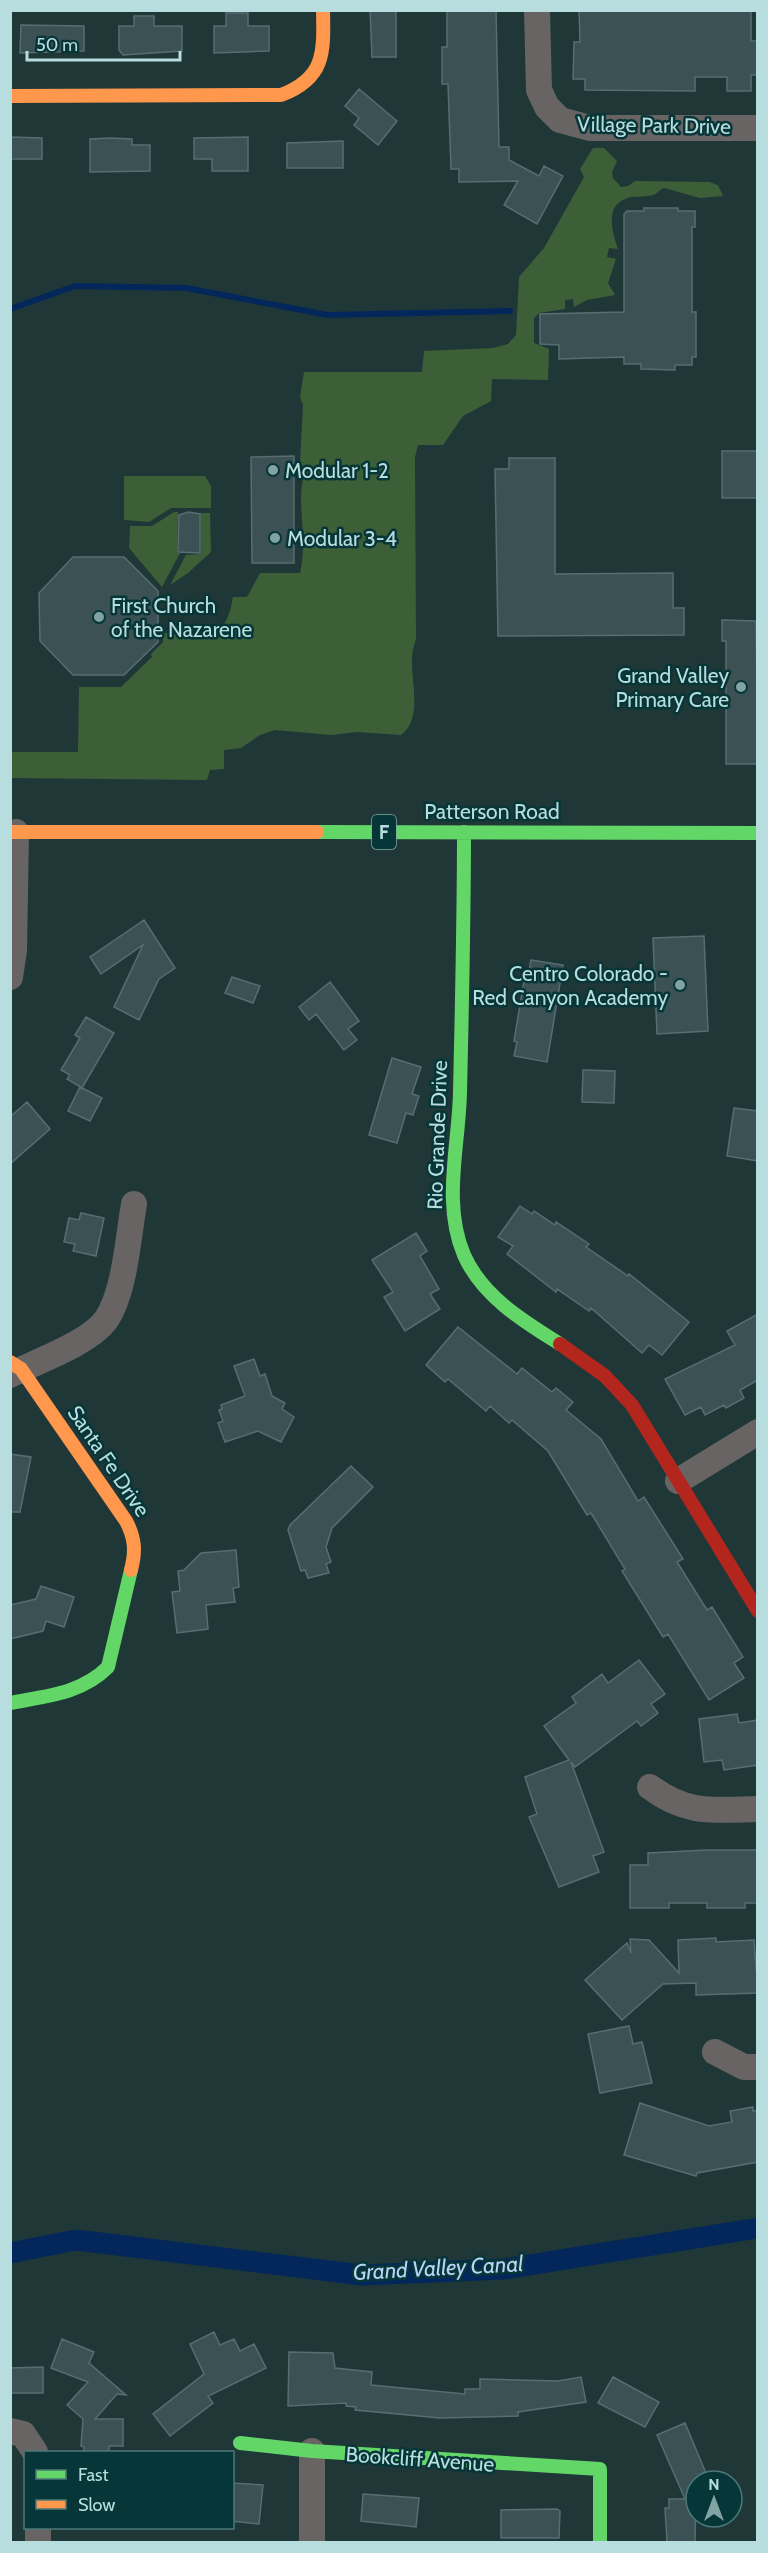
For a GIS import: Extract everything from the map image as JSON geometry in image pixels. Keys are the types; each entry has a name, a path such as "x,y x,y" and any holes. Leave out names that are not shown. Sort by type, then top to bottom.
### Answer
{"street":[{"path":"10,96 281,95 300,89 316,75 324,46 323,10"},
{"name":"Village Park Drive","path":"537,10 539,90 547,107 560,120 590,128 758,128"},
{"path":"10,977 14,950 13,832"},
{"name":"Patterson Road","path":"13,832 758,833"},
{"name":"Rio Grande Drive","path":"464,832 459,1105 454,1188 456,1224 464,1256 481,1284 504,1308 582,1356 624,1395 648,1428 758,1611"},
{"path":"14,1369 83,1338 105,1321 117,1300 134,1204"},
{"name":"Santa Fe Drive","path":"10,1703 71,1691 97,1681 108,1668 135,1555 134,1536 126,1521 14,1369"},
{"path":"678,1481 758,1432"},
{"path":"650,1787 670,1802 704,1810 758,1809"},
{"path":"715,2052 744,2067 758,2067"},
{"path":"10,2431 23,2434 34,2451"},
{"name":"Bookcliff Avenue","path":"240,2443 312,2451 600,2469 600,2542"},
{"path":"312,2451 312,2542"}],"green space":[{"path":"593,148 604,148 617,161 612,172 613,178 621,187 628,186 635,181 709,182 718,185 723,196 700,198 664,188 653,195 628,198 618,203 612,214 612,221 618,249 609,248 607,257 616,259 608,283 615,295 587,300 574,307 573,299 565,300 565,309 539,313 534,318 534,343 549,349 548,380 492,379 491,401 463,416 443,445 418,445 415,457 416,639 412,659 414,711 408,728 401,735 357,732 331,735 275,730 260,735 241,748 224,750 224,769 210,770 207,780 11,778 11,752 78,752 79,687 121,687 152,657 151,654 163,642 163,633 199,635 217,631 224,624 233,597 247,597 260,573 300,573 303,554 301,496 304,467 300,464 303,405 300,397 304,372 422,372 424,351 493,348 508,344 516,335 519,277 544,248 584,177 580,169"},
{"path":"124,476 205,476 211,486 211,508 171,508 149,522 124,520"},
{"path":"174,512 178,512 177,553 180,553 162,587 129,548 130,526 152,526"},
{"path":"200,513 210,513 211,552 188,573 170,585 186,555 201,554"}],"building":[{"path":"370,10 396,10 396,57 372,57"},
{"path":"447,10 496,10 499,147 509,147 509,160 539,176 544,166 563,176 537,224 504,205 518,181 459,182 459,169 451,169 448,84 442,84 442,47 447,47"},
{"path":"579,10 751,10 751,41 758,41 758,75 751,75 751,91 727,91 727,77 695,77 695,91 585,90 585,79 573,79 574,42 580,42"},
{"path":"226,13 248,13 248,26 269,26 269,51 214,53 214,26 226,26"},
{"path":"134,16 154,16 154,26 182,26 182,51 123,55 119,50 119,26 134,26"},
{"path":"21,25 84,26 84,51 20,53"},
{"path":"359,89 397,121 378,145 354,125 359,118 345,106"},
{"path":"10,137 42,138 42,159 10,159"},
{"path":"248,137 248,171 212,171 212,159 194,159 194,138"},
{"path":"90,139 132,139 132,145 150,145 150,171 90,172"},
{"path":"343,141 343,168 287,168 287,143"},
{"path":"644,208 678,208 678,211 695,211 695,227 692,227 692,312 696,312 696,357 692,357 692,365 675,365 675,370 641,369 641,364 624,364 624,357 559,359 559,345 540,344 540,314 624,312 624,214 627,211 644,211"},
{"path":"722,451 758,451 758,498 722,498"},
{"path":"294,456 294,563 252,563 251,457"},
{"path":"509,458 555,458 555,574 673,573 673,608 684,608 684,635 498,636 495,469 509,469"},
{"path":"188,512 200,514 200,553 178,552 179,515"},
{"name":"First Church of the Nazarene","path":"73,557 124,557 158,591 158,642 124,675 73,675 40,641 39,593"},
{"name":"Grand Valley Primary Care","path":"722,620 756,621 758,764 726,764 726,641 722,641"},
{"path":"144,920 175,968 159,979 139,1020 114,1007 143,945 101,974 90,957"},
{"name":"Centro Colorado - Red Canyon Academy","path":"704,936 708,1031 657,1034 653,938"},
{"path":"531,960 563,965 547,1062 514,1056 517,1042 514,1041 525,975 528,976"},
{"path":"232,977 260,986 253,1003 225,993"},
{"path":"330,982 359,1021 348,1029 357,1040 344,1050 316,1014 309,1020 299,1007"},
{"path":"86,1017 114,1033 82,1088 67,1079 70,1075 61,1070 80,1038 75,1035"},
{"path":"392,1058 421,1067 412,1094 419,1096 413,1115 406,1113 397,1143 369,1135"},
{"path":"583,1070 615,1071 614,1103 582,1102"},
{"path":"80,1087 102,1098 90,1121 68,1111"},
{"path":"27,1102 50,1129 10,1164 10,1117"},
{"path":"734,1108 758,1111 758,1161 727,1156"},
{"path":"520,1206 532,1214 534,1211 555,1225 556,1222 589,1244 586,1247 628,1276 629,1274 689,1322 662,1355 649,1345 642,1353 591,1308 589,1311 557,1289 556,1292 507,1254 513,1246 498,1237"},
{"path":"81,1213 104,1218 96,1256 73,1251 75,1244 64,1242 69,1218 79,1220"},
{"path":"416,1233 427,1251 420,1256 439,1289 430,1294 440,1309 405,1331 384,1297 393,1292 372,1260"},
{"path":"758,1314 758,1380 740,1390 744,1398 726,1408 724,1405 705,1415 701,1407 685,1415 665,1379 735,1345 727,1331"},
{"path":"458,1327 517,1374 522,1368 552,1392 556,1388 573,1402 566,1410 601,1439 638,1501 644,1497 683,1559 677,1562 707,1610 712,1607 743,1657 734,1663 744,1678 709,1700 668,1634 663,1637 622,1571 625,1569 591,1513 587,1515 548,1451 512,1420 509,1423 490,1406 486,1411 448,1379 445,1382 426,1365"},
{"path":"254,1359 260,1376 265,1374 272,1396 285,1403 282,1409 294,1417 281,1442 258,1431 225,1442 218,1423 223,1421 219,1410 222,1409 221,1405 245,1396 234,1366"},
{"path":"10,1454 31,1457 20,1512 10,1512"},
{"path":"351,1466 373,1487 332,1528 326,1547 331,1562 326,1564 329,1573 308,1578 305,1570 301,1571 288,1530 290,1525"},
{"path":"236,1550 239,1587 233,1588 235,1602 206,1605 208,1629 177,1633 172,1592 180,1591 178,1571 184,1570 201,1553"},
{"path":"41,1586 74,1597 64,1627 46,1621 43,1631 10,1639 10,1605 36,1599"},
{"path":"639,1660 665,1694 651,1704 658,1713 641,1726 637,1721 575,1767 571,1762 604,1852 593,1856 599,1872 559,1887 529,1817 537,1814 525,1777 569,1760 544,1726 576,1703 572,1697 602,1674 608,1683"},
{"path":"737,1714 739,1723 758,1720 758,1765 724,1770 722,1760 704,1762 699,1719"},
{"path":"758,1850 758,1903 745,1903 745,1908 707,1908 707,1903 669,1903 669,1908 630,1908 630,1865 648,1865 648,1853"},
{"path":"716,1938 716,1942 754,1940 758,1993 696,1995 696,1983 663,1984 622,2020 585,1980 627,1943 631,1953 630,1939 649,1940 679,1973 678,1940"},
{"path":"629,2026 633,2044 642,2042 652,2083 600,2093 588,2034"},
{"path":"640,2103 709,2126 732,2122 730,2111 753,2107 753,2111 758,2110 758,2162 697,2173 696,2176 624,2155"},
{"path":"214,2332 220,2345 234,2339 240,2351 254,2344 266,2368 208,2396 213,2403 170,2436 153,2414 204,2374 190,2344"},
{"path":"62,2339 94,2352 89,2363 126,2395 117,2394 95,2419 123,2419 123,2446 109,2446 109,2451 84,2451 84,2447 81,2446 83,2419 67,2405 88,2382 51,2368"},
{"path":"289,2352 333,2353 335,2368 372,2372 371,2385 465,2394 465,2389 480,2389 480,2379 558,2381 581,2377 586,2402 518,2412 518,2416 440,2418 355,2410 356,2407 346,2406 346,2403 288,2406"},
{"path":"43,2367 43,2393 10,2393 10,2368"},
{"path":"613,2377 659,2402 645,2427 598,2403"},
{"path":"685,2423 704,2469 684,2469 684,2497 657,2435"},
{"path":"234,2483 263,2485 259,2524 234,2521"},
{"path":"363,2494 419,2498 416,2527 361,2521"},
{"path":"669,2499 684,2499 684,2529 695,2529 695,2542 667,2542 665,2508 669,2508"},
{"path":"557,2509 560,2511 559,2538 501,2538 501,2510"}],"waterway":[{"path":"10,309 75,286 186,288 328,315 510,311"},
{"name":"Grand Valley Canal","path":"10,2253 76,2240 362,2275 504,2269 758,2228"}],"traffic: fast":[{"path":"317,832 758,833"},
{"path":"464,832 460,1092 453,1174 457,1235 464,1255 481,1283 518,1317 560,1344"},
{"path":"10,1703 50,1696 75,1688 98,1676 108,1667 131,1570"},
{"path":"240,2443 312,2451 600,2469 600,2542"}],"traffic: slow":[{"path":"10,96 281,95 306,81 319,62 323,39 323,10"},
{"path":"10,832 317,832"},
{"path":"10,1362 21,1369 126,1521 134,1545 131,1570"}],"traffic: jam":[{"path":"560,1344 605,1376 632,1405 758,1611"}],"place":[{"name":"Modular 1-2","path":"273,470"},
{"name":"Modular 3-4","path":"275,538"},
{"name":"First Church of the Nazarene","path":"99,617"},
{"name":"Grand Valley Primary Care","path":"741,687"},
{"name":"Centro Colorado - Red Canyon Academy","path":"680,985"}]}
